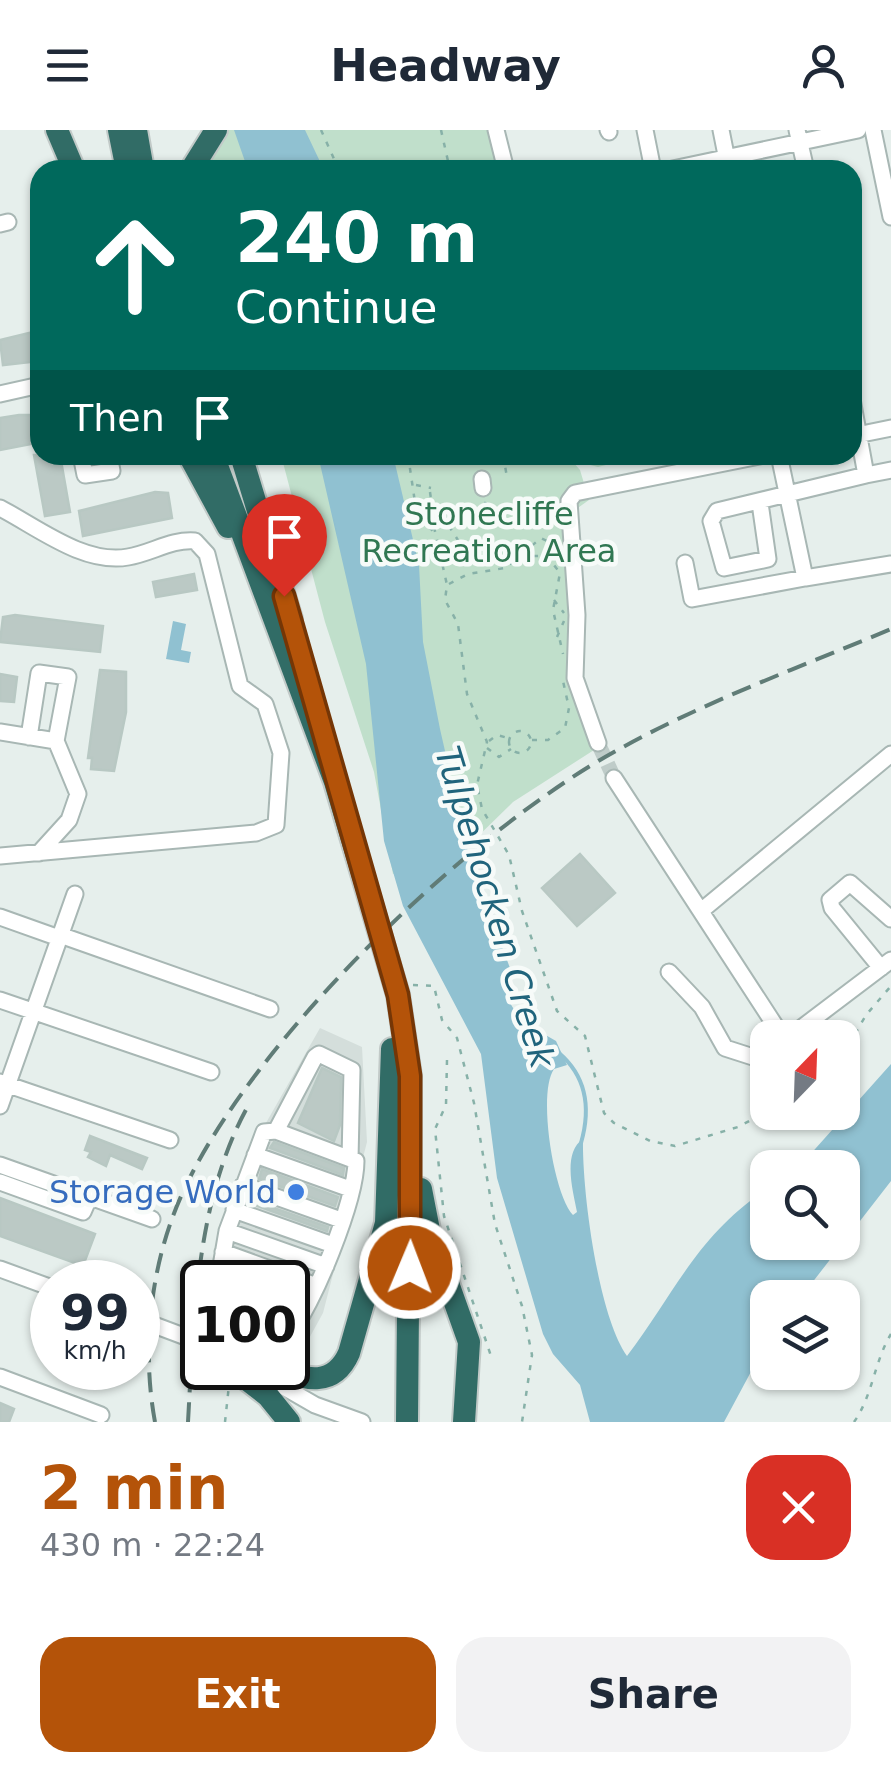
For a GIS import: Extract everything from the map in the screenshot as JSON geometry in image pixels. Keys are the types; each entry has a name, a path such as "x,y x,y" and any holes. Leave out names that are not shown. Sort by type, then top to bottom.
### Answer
{"highway":[{"path":"57,130 70,160"},
{"path":"119,130 125,160"},
{"path":"136,130 141,160"},
{"path":"197,160 216,130"},
{"path":"194,465 228,528"},
{"path":"204,465 337,834 386,1003 396,1086 392,1422"},
{"path":"217,465 293,660 406,994 419,1079 422,1204 468,1342 464,1422"},
{"path":"244,465 367,887"},
{"path":"406,994 412,1131 406,1422"},
{"path":"310,1378 324,1379 340,1370 349,1353 386,1223 392,1049"},
{"path":"262,1390 289,1422"}],"street":[{"path":"496,130 504,160"},
{"path":"645,130 651,160"},
{"path":"721,130 727,160"},
{"path":"738,160 799,136 858,130"},
{"path":"873,130 891,217"},
{"path":"0,394 30,387"},
{"path":"862,434 891,428"},
{"path":"862,459 866,475"},
{"path":"83,465 85,475 112,472 111,465"},
{"path":"598,743 575,678 577,615 569,501 575,493 693,465"},
{"path":"781,465 806,578"},
{"path":"760,502 768,559 724,568 711,521 717,512 760,502 788,497 803,488 891,470"},
{"path":"0,508 103,558 151,550 180,540 195,541 207,554 240,686 265,704 281,753 276,824 256,833 0,856"},
{"path":"684,563 692,599 891,564"},
{"path":"29,737 39,674 68,677 56,740 67,759 78,794 69,820 38,852"},
{"path":"0,732 56,740"},
{"path":"701,911 891,754"},
{"path":"614,778 768,1020"},
{"path":"812,1020 886,964 832,908 830,900 850,884 891,919"},
{"path":"0,1106 4,1084 75,894"},
{"path":"0,917 270,1010"},
{"path":"669,972 702,1007 725,1048 750,1056"},
{"path":"0,1000 211,1072"},
{"path":"276,1130 319,1054 348,1065 352,1070 350,1159"},
{"path":"4,1084 170,1140"},
{"path":"222,1260 227,1230 264,1132 276,1130 350,1159 356,1162 350,1190 326,1266 310,1295"},
{"path":"255,1155 350,1190"},
{"path":"0,1165 152,1219"},
{"path":"0,1182 84,1212 90,1196"},
{"path":"243,1185 341,1220"},
{"path":"234,1210 333,1245"},
{"path":"227,1230 326,1266"},
{"path":"223,1252 314,1285"},
{"path":"0,1269 30,1280"},
{"path":"0,1376 101,1414"},
{"path":"284,1390 362,1422"}],"path":[{"path":"441,130 448,160"},
{"path":"322,132 335,160"},
{"path":"410,465 421,504 420,522 434,529 448,585 445,600 458,624 467,694 487,744 498,758 511,749"},
{"path":"505,465 508,477"},
{"path":"480,519 485,484"},
{"path":"415,486 430,490 431,499"},
{"path":"449,526 463,548 468,574"},
{"path":"448,585 468,574 505,568 541,538 555,542 562,552"},
{"path":"521,556 546,556 560,572"},
{"path":"562,564 554,600 557,638 565,659"},
{"path":"554,600 565,615 557,638"},
{"path":"509,739 521,730 532,740 548,740 565,728 570,708 562,689 564,678"},
{"path":"509,739 497,735 487,744 477,785 482,809 509,855 522,911 557,1011 585,1036 594,1088 608,1118 650,1141 675,1146 750,1120"},
{"path":"509,739 511,749"},
{"path":"511,749 525,753 532,740"},
{"path":"406,994 434,986 442,1020 456,1038 474,1103 495,1224 522,1306 532,1356 522,1422"},
{"path":"860,1026 891,986"},
{"path":"447,1060 446,1104 435,1129 444,1216 492,1359"},
{"path":"854,1422 867,1404 880,1352 891,1334"},
{"path":"225,1422 233,1390"}],"shaded area":[{"name":"Storage World","path":"320,1028 362,1047 367,1142 323,1313 310,1337 310,1260 212,1260 223,1220 258,1137"}],"green space":[{"path":"229,130 492,130 498,160 210,160"},
{"name":"Stonecliffe Recreation Area","path":"284,465 576,465 589,500 565,517 572,598 569,678 594,750 513,802 467,847 393,874 374,772 325,622"}],"water":[{"path":"234,130 305,130 319,160 244,160"},
{"path":"320,465 395,465 419,565 423,642 471,865 510,968 510,1003 521,1021 556,1041 567,1065 554,1069 549,1081 548,1121 554,1167 573,1215 577,1212 571,1163 583,1139 585,1189 600,1283 627,1356 705,1245 750,1202 750,1260 830,1260 814,1280 750,1280 750,1374 724,1422 590,1422 580,1385 553,1354 543,1334 497,1178 481,1054 403,906 384,841 366,664"},
{"path":"173,621 186,624 181,650 191,652 189,663 166,659"},
{"path":"891,1064 891,1181 860,1221 860,1150 814,1150 832,1130 860,1130 860,1099"}],"building":[{"path":"30,333 30,362 3,365 0,340"},
{"path":"30,415 30,444 0,450 0,418"},
{"path":"36,465 62,465 70,512 45,516"},
{"path":"155,492 168,493 172,518 83,536 79,511"},
{"path":"194,574 197,590 156,597 153,582"},
{"path":"15,615 103,626 100,652 0,642 3,617"},
{"path":"100,670 126,672 126,712 114,771 91,769 92,758 88,758"},
{"path":"0,674 17,677 14,702 0,701"},
{"path":"580,854 615,893 577,926 542,888"},
{"path":"322,1068 341,1077 340,1125 334,1141 298,1123"},
{"path":"90,1136 147,1158 142,1169 110,1155 106,1166 88,1157 91,1152 85,1150"},
{"path":"274,1142 344,1168 343,1175 270,1148"},
{"path":"262,1169 338,1197 335,1206 259,1179"},
{"path":"0,1198 95,1234 85,1260 66,1260 0,1236"},
{"path":"251,1200 328,1227 327,1231 249,1203"},
{"path":"0,1403 14,1409 9,1422 0,1422"}],"waterway":[{"name":"Tulpehocken Creek","path":"559,1053 576,1072 584,1094 586,1118 581,1143"}],"tunnel":[{"path":"598,743 614,778"}],"railway":[{"path":"155,1422 149,1334 156,1275 172,1219 215,1133 311,1007 432,887 556,788 614,752 681,718 891,629"},
{"path":"188,1422 196,1300 208,1219 231,1142 248,1106"}],"place":[{"name":"Storage World","path":"296,1192"}],"route":[{"path":"284,596 398,995 410,1076 410,1268"}]}
